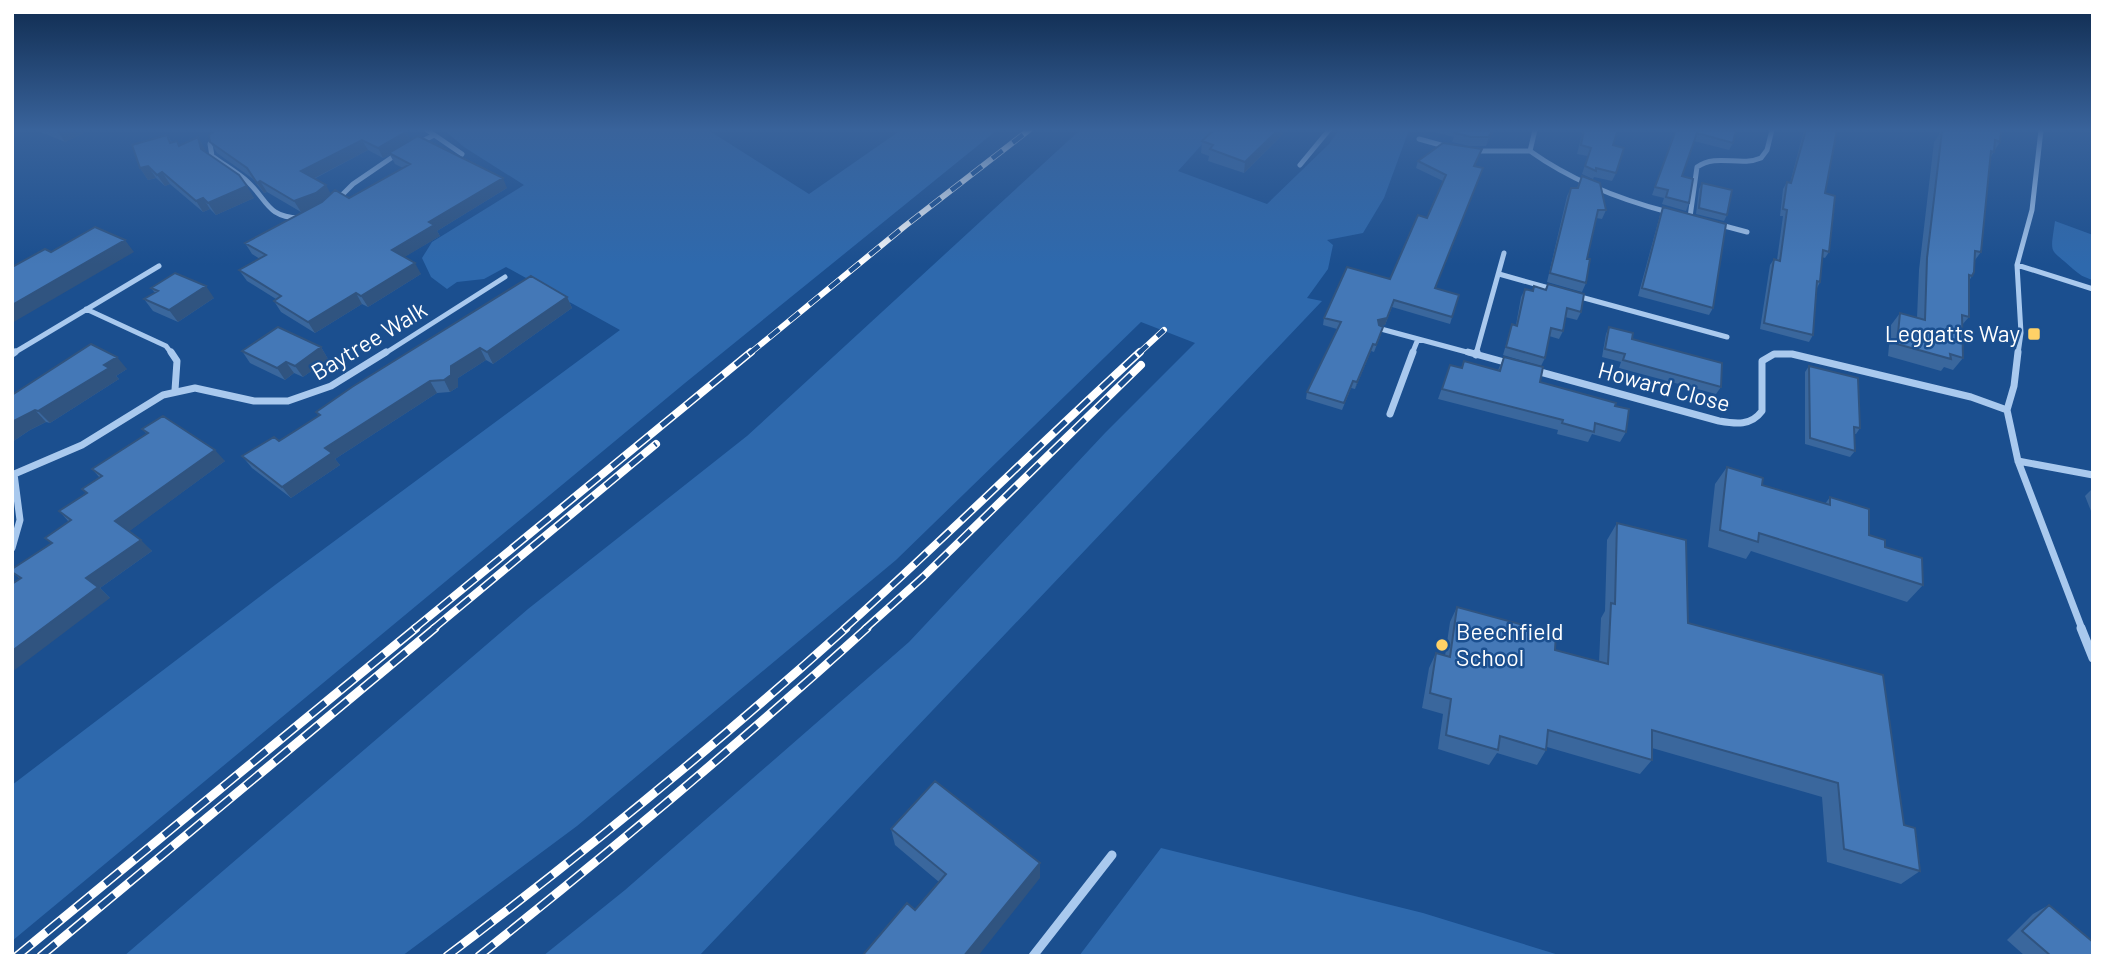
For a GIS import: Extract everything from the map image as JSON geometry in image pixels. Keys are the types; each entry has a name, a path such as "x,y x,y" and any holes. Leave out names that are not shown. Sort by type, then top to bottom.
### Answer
{"street":[{"path":"239,175 250,183 272,213 290,219 307,216"},
{"path":"331,206 364,175"},
{"path":"1570,175 1638,204 1701,220"},
{"path":"1690,217 1696,175"},
{"path":"2036,175 2032,210 2017,265 2021,333 2014,386 2007,410 2018,461 2093,658"},
{"path":"1713,223 1747,232"},
{"path":"1476,355 1504,253"},
{"path":"2017,265 2093,289"},
{"path":"12,354 159,266"},
{"path":"1499,274 1727,337"},
{"name":"Baytree Walk","path":"13,475 90,441 155,398 175,390 199,388 269,403 315,394 341,381 505,277"},
{"path":"86,309 166,346 177,361 175,390"},
{"path":"1381,329 1515,365"},
{"path":"1390,414 1418,339"},
{"name":"Howard Close","path":"1527,369 1719,421 1741,424 1755,418 1762,411 1762,361 1774,355 1792,354 1971,397 2007,410"},
{"path":"2018,461 2093,475"},
{"path":"12,548 19,532 21,517 13,475"},
{"path":"1033,956 1112,855"}],"shaded area":[{"path":"508,175 779,175 809,194 836,175 941,175 685,383 12,941 12,785 275,585 620,330 506,267 484,279 457,282 447,289 431,277 422,258 432,242 524,185"},
{"path":"1031,175 1189,175 1267,204 1297,175 1392,175 1384,198 1363,233 1327,240 1333,245 1328,269 1307,298 1322,301 699,956 543,956 625,890 909,642 1105,433 1195,343 1141,322 896,560 577,826 402,956 124,956 528,609 747,436"},
{"path":"2055,221 2093,235 2093,280 2078,273 2053,250"},
{"path":"1161,848 1423,913 1562,956 1079,956"}],"building":[{"path":"166,175 239,175 247,186 208,203 203,198 196,201"},
{"path":"252,175 308,175 326,185 316,193 294,201 260,181 257,183"},
{"path":"390,175 497,175 503,178 429,222 434,225 392,250 415,263 361,296 356,293 308,322 274,301 281,296 239,270 266,255 245,243 322,202 335,190 349,198"},
{"path":"1446,175 1480,175 1435,288 1459,295 1452,317 1394,300 1387,318 1378,320 1383,327 1376,345 1373,344 1357,382 1353,381 1344,403 1307,392 1341,322 1324,318 1347,267 1390,279 1418,215 1427,218"},
{"path":"1659,175 1682,175 1693,179 1689,203 1666,197 1668,190 1655,187"},
{"path":"1793,175 1828,175 1825,193 1835,196 1829,252 1823,250 1820,282 1817,281 1813,335 1764,323 1774,259 1780,261 1787,210 1783,209 1787,182 1791,183"},
{"path":"1937,175 1989,175 1981,252 1975,251 1974,272 1972,276 1969,275 1969,317 1962,315 1963,358 1950,354 1951,359 1897,344 1900,313 1925,320 1927,258"},
{"path":"1582,176 1600,183 1606,210 1598,210 1587,259 1590,259 1586,283 1550,273 1571,188 1578,188"},
{"path":"1702,183 1732,190 1727,215 1699,208"},
{"path":"1663,207 1726,224 1713,308 1642,288"},
{"path":"95,227 125,240 12,305 12,267 45,249 51,252"},
{"path":"175,273 206,286 169,310 144,299 158,291 151,288"},
{"path":"531,276 567,297 487,352 480,348 451,366 451,375 444,380 430,381 325,448 332,453 282,487 242,456 274,437 279,441 320,415 316,412 352,387"},
{"path":"1548,284 1584,294 1581,312 1567,308 1563,331 1551,328 1545,358 1506,347 1512,324 1517,326 1525,289 1533,291 1534,286 1546,290"},
{"path":"278,327 321,347 295,366 286,362 277,368 242,351"},
{"path":"1609,327 1633,333 1632,339 1722,363 1721,387 1623,360 1625,354 1605,349"},
{"path":"91,344 117,357 104,365 109,368 38,411 12,422 12,395"},
{"path":"1504,357 1543,367 1540,382 1629,409 1626,432 1595,423 1594,432 1562,423 1563,420 1442,389 1450,365 1462,368 1464,361 1500,371"},
{"path":"1809,366 1858,378 1860,428 1854,427 1855,451 1810,438"},
{"path":"163,416 215,450 115,521 141,540 86,578 98,587 12,651 12,584 21,578 12,572 12,569 52,543 45,538 71,520 59,511 87,493 82,489 102,476 92,469 148,433 142,429"},
{"path":"1727,467 1763,478 1762,485 1830,505 1830,497 1869,509 1869,535 1885,540 1885,547 1922,558 1923,585 1759,533 1758,542 1720,530"},
{"path":"1617,523 1686,540 1688,623 1883,675 1904,825 1915,828 1920,871 1844,849 1838,783 1652,730 1652,760 1548,730 1546,750 1500,736 1498,750 1446,735 1451,699 1430,693 1436,653 1450,657 1457,607 1556,634 1555,650 1608,664 1611,603 1615,604"},
{"path":"935,781 1040,863 964,956 862,956 907,903 915,910 946,874 891,829"},
{"path":"2049,905 2093,942 2092,956 2051,956 2022,931"}],"railway":[{"path":"749,354 971,175"},
{"path":"1138,354 1164,330"},
{"path":"414,629 751,352"},
{"path":"844,629 1140,352"},
{"path":"865,629 923,577 1141,365"},
{"path":"433,629 656,444"},
{"path":"17,956 416,628"},
{"path":"41,956 435,628"},
{"path":"447,956 650,796 846,628"},
{"path":"479,956 676,795 867,628"}],"place":[{"name":"Leggatts Way","path":"2034,334"},
{"name":"Beechfield School","path":"1442,645"}]}
